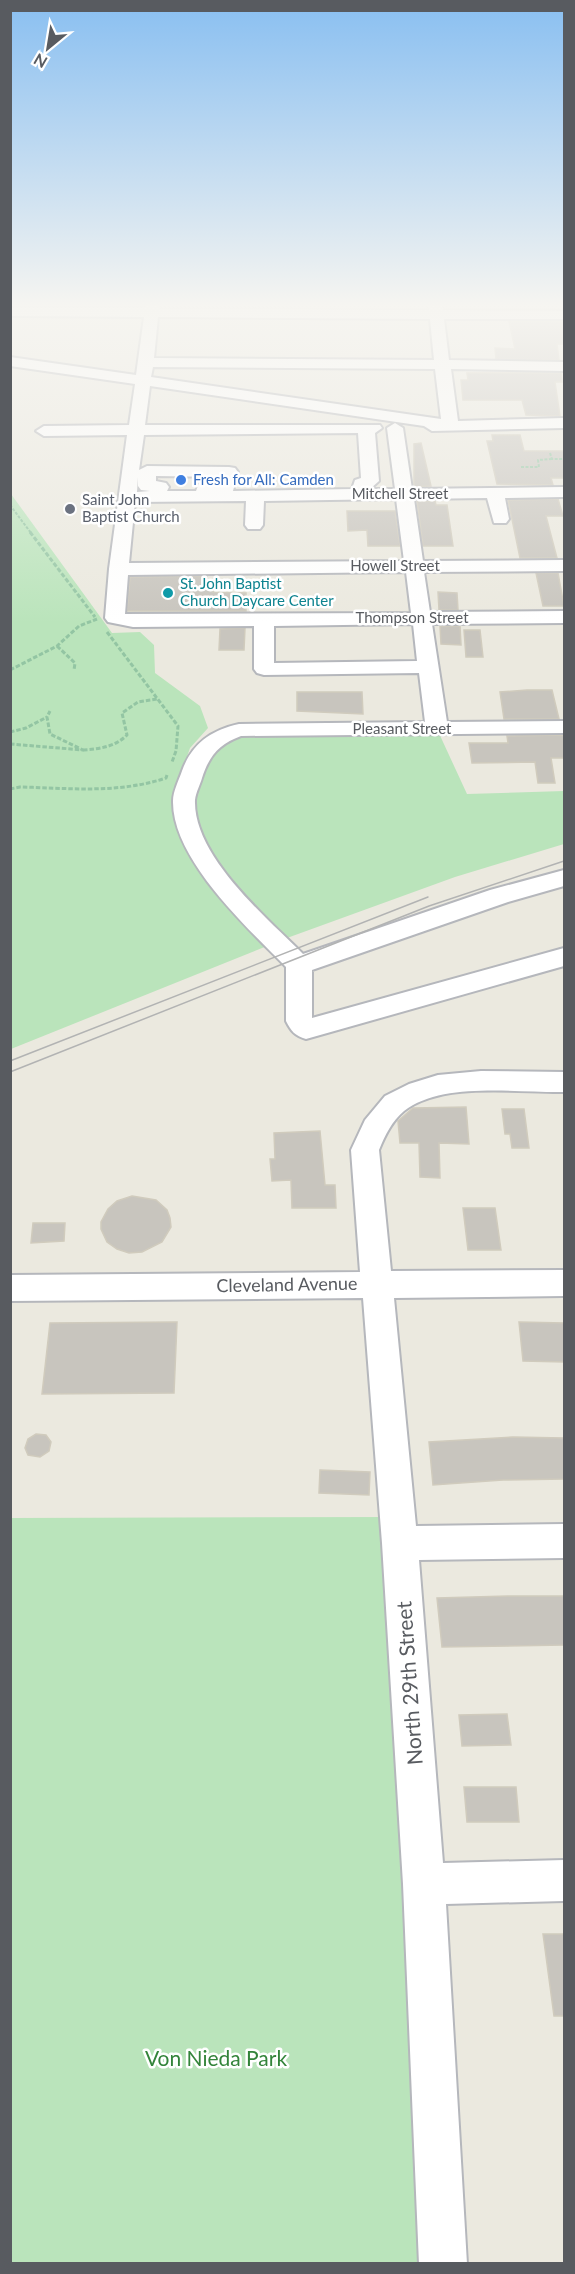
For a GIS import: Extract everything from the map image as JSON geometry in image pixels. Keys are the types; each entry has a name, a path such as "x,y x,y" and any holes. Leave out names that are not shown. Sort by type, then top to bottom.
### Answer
{"street":[{"path":"105,622 118,569 139,411"},
{"path":"358,411 450,425"},
{"path":"448,411 450,425"},
{"path":"44,431 395,428 564,423"},
{"path":"361,494 361,484 370,482 366,428"},
{"path":"395,428 437,729"},
{"path":"158,496 160,487 147,486 147,471 229,472 228,487 205,487 205,496"},
{"name":"Mitchell Street","path":"128,497 564,492"},
{"path":"495,493 500,519"},
{"path":"254,525 255,495"},
{"name":"Howell Street","path":"118,569 564,565"},
{"name":"Thompson Street","path":"105,622 564,618"},
{"path":"264,620 264,669 430,668"},
{"name":"Pleasant Street","path":"299,965 221,884 191,838 184,801 197,758 210,743 239,730 564,728"},
{"path":"564,878 500,896 299,965 299,1021 306,1029 564,957"},
{"name":"North 29th Street","path":"443,2264 424,1884 400,1543 365,1150 370,1135 381,1117 400,1100 429,1088 474,1082 564,1082"},
{"name":"Cleveland Avenue","path":"10,1288 564,1283"},
{"path":"400,1543 564,1541"},
{"path":"424,1884 564,1881"}],"path":[{"path":"550,453 552,459"},
{"path":"521,467 539,467 538,460 564,459"},
{"path":"10,505 105,622 178,726 176,751 166,778 149,784 125,788 20,787 10,789"},
{"path":"10,670 57,646 79,626 105,622"},
{"path":"57,646 63,656 73,660 74,670"},
{"path":"10,744 83,750 106,747 127,735 122,713 131,703 157,699"},
{"path":"10,732 26,728 47,717 51,711"},
{"path":"47,717 50,734 83,750"}],"green space":[{"path":"11,494 112,633 140,632 154,645 155,673 200,706 208,728 190,748 174,795 198,796 201,760 230,732 437,729 467,794 564,791 564,844 455,877 287,938 11,1049"},
{"name":"Von Nieda Park","path":"393,1517 431,2263 11,2263 11,1518"}],"building":[{"path":"525,411 559,411 560,416 526,415"},
{"path":"492,435 520,435 524,451 564,451 564,478 551,478 553,485 497,484 487,441 493,441"},
{"path":"421,443 431,486 414,487 414,444"},
{"path":"558,499 563,516 546,516 557,558 520,558 508,500"},
{"path":"417,501 435,501 436,505 447,505 453,546 423,546"},
{"path":"347,511 395,511 400,546 368,546 367,530 348,531"},
{"path":"536,573 558,573 564,606 543,606"},
{"name":"St. John Baptist Church Daycare Center","path":"207,576 206,581 215,581 213,592 246,593 246,611 127,611 130,577"},
{"path":"438,592 457,593 458,610 439,610"},
{"path":"440,626 460,626 461,645 441,644"},
{"path":"245,628 244,650 219,650 220,629"},
{"path":"464,630 480,630 483,657 466,657"},
{"path":"552,690 559,719 504,719 500,692"},
{"path":"297,692 362,692 363,714 297,711"},
{"path":"564,735 564,758 551,758 555,783 538,783 535,762 472,763 469,743 508,743 507,736"},
{"path":"466,1107 469,1144 439,1143 440,1178 420,1177 419,1143 400,1143 398,1121 413,1108"},
{"path":"502,1109 524,1109 529,1148 512,1148 510,1134 505,1134"},
{"path":"320,1131 325,1185 335,1185 336,1208 292,1208 291,1180 272,1181 270,1159 275,1159 274,1133"},
{"path":"132,1196 156,1200 167,1210 171,1227 162,1242 142,1252 129,1253 107,1242 101,1229 101,1222 108,1209 117,1201"},
{"path":"463,1208 495,1208 501,1250 468,1250"},
{"path":"33,1223 65,1223 64,1241 31,1243"},
{"path":"177,1322 174,1393 42,1394 50,1323"},
{"path":"519,1322 564,1323 564,1362 523,1361"},
{"path":"36,1434 46,1435 51,1442 49,1451 40,1457 28,1455 25,1448 28,1439"},
{"path":"513,1437 564,1438 564,1479 433,1485 429,1442"},
{"path":"320,1470 370,1472 369,1495 319,1493"},
{"path":"564,1596 564,1645 442,1647 437,1598"},
{"path":"507,1714 511,1745 462,1746 459,1715"},
{"path":"464,1787 516,1787 519,1822 467,1822"},
{"path":"543,1934 564,1934 564,2016 554,2016"}],"tram line":[{"path":"10,1072 429,906 564,861"},
{"path":"10,1061 428,897"}],"place":[{"name":"Fresh for All: Camden","path":"181,480"},
{"name":"Saint John Baptist Church","path":"70,509"},
{"name":"St. John Baptist Church Daycare Center","path":"168,593"}]}
